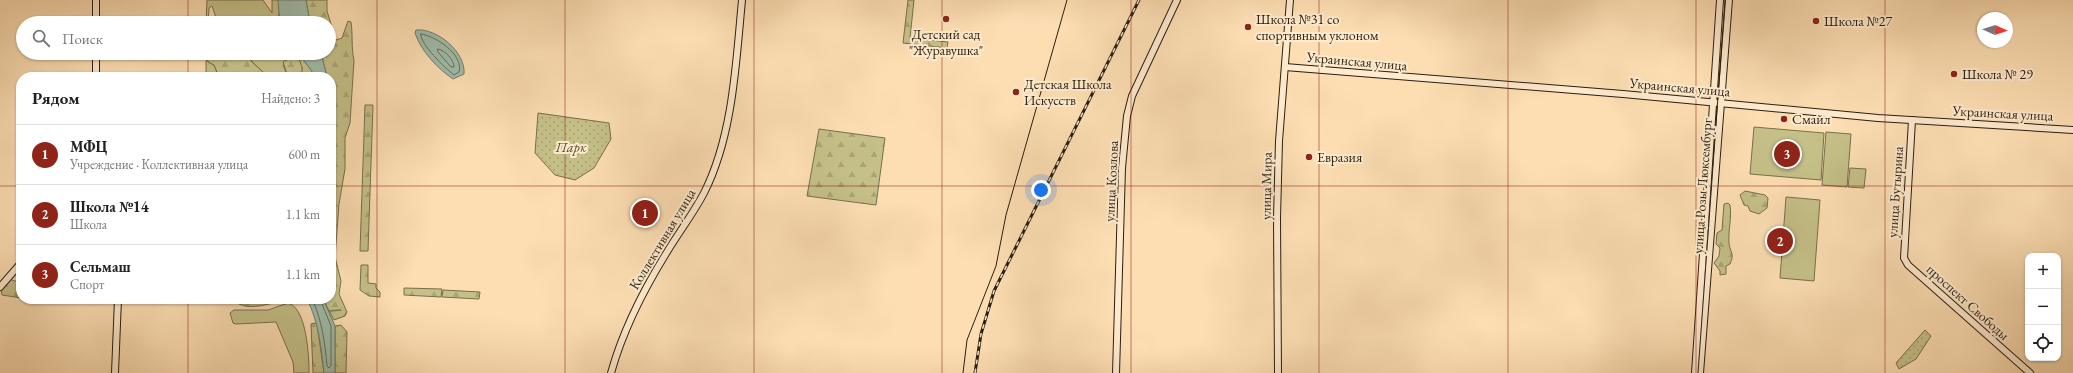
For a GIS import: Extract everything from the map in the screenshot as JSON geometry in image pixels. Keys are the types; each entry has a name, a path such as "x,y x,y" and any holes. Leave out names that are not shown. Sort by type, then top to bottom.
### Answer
{"street":[{"path":"96,0 96,16"},
{"name":"Коллективная улица","path":"611,373 629,325 652,278 704,193 713,172 730,106 742,0"},
{"name":"улица Козлова","path":"1116,373 1122,168 1127,116 1132,96 1177,0"},
{"name":"улица Мира","path":"1278,373 1277,218 1279,141 1290,0"},
{"name":"улица Розы Люксембург","path":"1695,373 1720,0"},
{"name":"улица Розы Люксембург","path":"1700,373 1729,0"},
{"path":"96,60 96,72"},
{"name":"Украинская улица","path":"1285,66 1912,120 2073,130"},
{"name":"улица Бутырина","path":"1908,265 1904,258 1903,248 1912,120"},
{"name":"проспект Свободы","path":"1908,265 2030,373"},
{"path":"0,287 16,269"},
{"path":"115,373 118,304"}],"green space":[{"path":"207,0 263,0 272,13 272,0 278,0 278,16 216,16 212,6 209,8 208,16 206,16"},
{"path":"306,0 327,0 329,16 309,16"},
{"path":"908,0 914,0 910,38 948,42 947,48 903,43"},
{"path":"348,21 351,22 354,60 350,123 345,138 345,169 339,204 336,244 336,72 326,72 323,60 336,60 336,40 342,38"},
{"path":"206,60 208,60 208,62 214,65 217,72 206,72"},
{"path":"208,60 251,60 263,72 217,72 214,65 208,62"},
{"path":"251,60 303,60 312,72 301,72 302,67 283,65 286,72 263,72"},
{"path":"286,60 299,60 302,72 286,72 283,62"},
{"path":"365,105 373,105 368,251 360,251"},
{"name":"Парк","path":"538,113 609,123 611,139 594,168 575,180 555,175 535,153"},
{"path":"1754,127 1824,133 1821,180 1750,174"},
{"path":"819,129 885,138 876,205 807,196"},
{"path":"1826,132 1851,134 1847,187 1822,185"},
{"path":"1850,168 1866,169 1864,188 1848,187"},
{"path":"1745,191 1765,195 1768,198 1767,208 1759,214 1750,211 1748,206 1744,205 1740,195"},
{"path":"1786,197 1820,200 1814,281 1780,278"},
{"path":"1728,203 1730,205 1729,243 1732,257 1730,264 1726,266 1726,274 1720,275 1720,271 1714,263 1719,256 1720,248 1716,244 1717,233 1722,230 1724,204"},
{"path":"336,261 341,281 339,294 347,312 345,316 334,320 326,304 336,304"},
{"path":"361,265 368,265 368,283 376,284 376,288 380,292 380,297 369,296 360,290"},
{"path":"9,279 16,281 16,297 2,295 1,289"},
{"path":"404,288 442,289 441,297 404,295"},
{"path":"443,290 480,292 479,299 442,297"},
{"path":"239,304 268,304 253,306 243,306"},
{"path":"290,304 299,314 306,334 309,373 294,373 293,362 276,322 236,324 233,323 230,313 234,310 268,310"},
{"path":"311,324 317,324 324,373 313,373"},
{"path":"341,325 347,332 346,373 335,373 335,326"},
{"path":"1925,330 1931,336 1916,359 1899,369 1896,363"}],"water":[{"path":"278,0 306,0 309,16 279,16"},
{"path":"416,30 424,30 433,33 449,43 460,58 464,74 453,79 441,70 425,53 415,33"},
{"path":"303,60 323,60 326,72 312,71"},
{"path":"309,304 325,304 335,326 335,373 324,373 317,326"}],"waterway":[{"path":"329,311 341,310"}],"tram line":[{"path":"963,373 967,340 996,266 1006,215 1067,0"},
{"path":"1698,373 1725,0"}],"railway":[{"path":"975,373 981,334 994,291 1139,0"}],"place":[{"name":"Детский сад \"Журавушка\"","path":"946,19"},
{"name":"Школа №27","path":"1816,21"},
{"name":"Школа №31 со спортивным уклоном","path":"1248,27"},
{"name":"Школа № 29","path":"1954,74"},
{"name":"Детская Школа Искусств","path":"1016,92"},
{"name":"Смайл","path":"1784,119"},
{"name":"Сельмаш","path":"1787,154"},
{"name":"Евразия","path":"1309,157"},
{"name":"МФЦ","path":"645,213"},
{"name":"Школа №14","path":"1780,241"}]}
